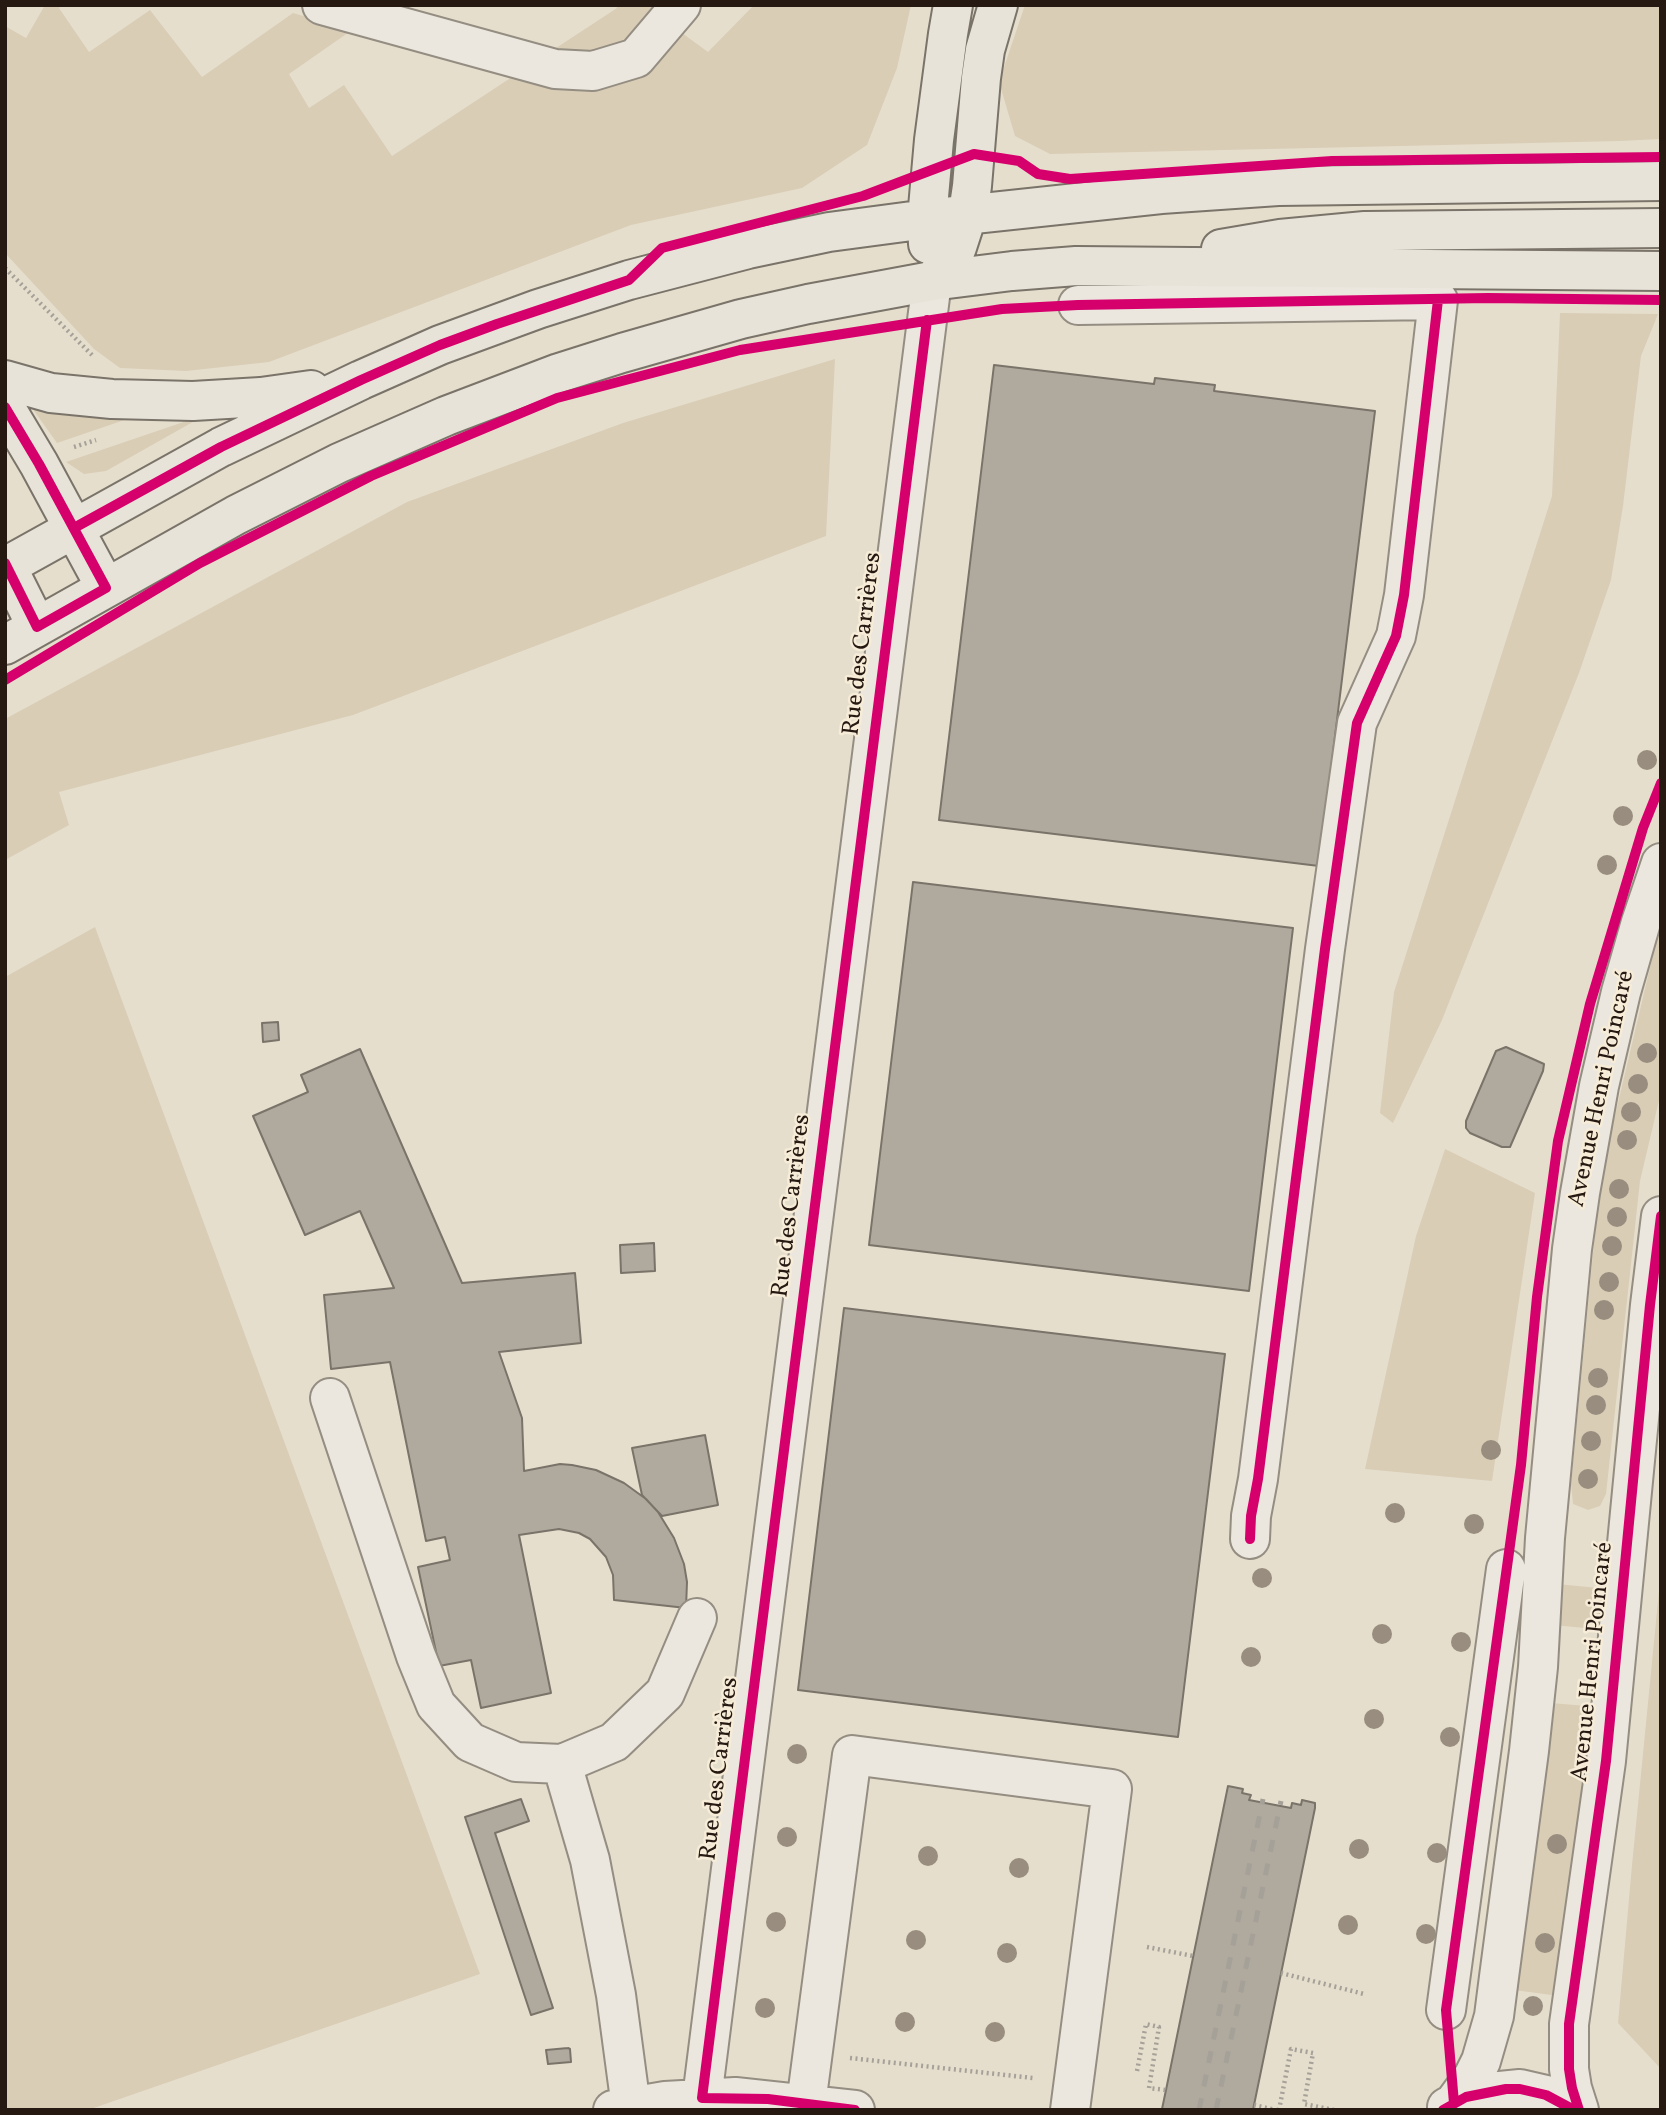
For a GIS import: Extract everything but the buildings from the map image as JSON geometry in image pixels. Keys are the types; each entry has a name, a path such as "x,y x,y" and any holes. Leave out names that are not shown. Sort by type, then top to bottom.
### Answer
{"main road":[{"path":"932,281 927,237 934,140 953,5"},
{"path":"932,281 948,264 957,247 968,213 981,78 985,51 998,5"},
{"path":"1661,181 1278,186 1161,194 968,213 829,232 761,247 629,280 440,345 221,447 6,566 21,636 236,515 339,463 446,416 559,373 622,353 808,304 932,281 1076,266 1661,271"},
{"path":"1122,266 1319,234 1365,231 1661,228"},
{"path":"5,380 51,393 80,397 193,401 261,397 361,380"},
{"path":"5,407 106,587"}],"street":[{"path":"322,5 555,69 593,71 636,58 681,5"},
{"name":"Rue des Carrières","path":"702,2098 932,281"},
{"path":"1078,305 1438,300 1404,595 1396,636 1357,723 1325,948 1250,1539"},
{"name":"Avenue Henri Poincaré","path":"1449,2106 1473,2077 1481,2062 1494,2017 1538,1667 1551,1471 1572,1249 1582,1179 1599,1086 1621,992 1661,863"},
{"name":"Avenue Henri Poincaré","path":"1579,2110 1569,2069 1569,2024 1606,1761 1661,1216"},
{"path":"330,1398 416,1656 436,1704 470,1742 516,1762 562,1764 614,1742 666,1693 697,1618"},
{"path":"1628,1545 1661,1527"},
{"path":"1446,2010 1506,1569"},
{"path":"806,2104 852,1755 1112,1789 1072,2096"},
{"path":"562,1764 592,1874 616,1995 622,2108 702,2098 735,2097 855,2110"},
{"path":"1449,2106 1480,2093 1520,2089 1546,2095 1574,2110"}],"path":[{"path":"5,268 97,360"},
{"path":"1147,1947 1194,1956"},
{"path":"1281,1973 1364,1994"},
{"path":"1137,2071 1146,2024 1158,2027 1149,2088 1166,2090"},
{"path":"1254,2105 1278,2110 1291,2049 1312,2053 1304,2104 1334,2110"},
{"path":"812,2052 1072,2096"}],"shaded area":[{"path":"45,5 62,5 59,8 89,52 150,10 202,77 293,13 352,30 289,74 309,108 344,85 392,156 518,73 678,30 708,52 754,5 911,5 897,68 867,145 802,188 631,225 269,362 186,371 120,368 94,349 5,253 5,26 26,38"},
{"path":"616,5 658,5 623,42 603,50 578,53 556,48 617,8"},
{"path":"1025,5 1661,5 1661,139 1050,154 1015,136 999,82"},
{"path":"1560,313 1658,314 1641,356 1611,580 1579,673 1442,1020 1393,1123 1380,1113 1394,992 1552,496"},
{"path":"835,359 826,536 353,715 59,792 69,825 5,860 5,719 407,502 623,423"},
{"path":"27,401 139,415 57,443"},
{"path":"207,414 106,471 84,474 66,462"},
{"path":"1661,921 1661,1092 1640,1181 1606,1494 1600,1506 1588,1510 1573,1504 1571,1484 1600,1179"},
{"path":"95,927 480,1974 88,2110 5,2110 5,977"},
{"path":"1445,1149 1535,1193 1492,1481 1365,1469 1416,1236"},
{"path":"1557,1584 1609,1589 1605,1630 1554,1625"},
{"path":"1661,1590 1661,2069 1618,2023"},
{"path":"1551,1703 1599,1707 1559,1996 1514,1990"}],"railway":[{"path":"1199,2110 1263,1799"},
{"path":"1216,2110 1281,1801"}],"cycle path":[{"path":"74,528 221,447 361,380 440,345 629,280 662,248 863,196 974,154 1019,161 1038,174 1070,179 1332,161 1661,157"},
{"path":"5,680 200,563 371,476 557,398 740,350 1002,309 1078,305 1488,298 1661,300"},
{"path":"1250,1539 1325,949 1357,723 1396,636 1404,595 1438,300"},
{"path":"855,2110 768,2099 702,2098 927,320"},
{"path":"5,407 106,588 37,627 5,563"},
{"path":"1454,2103 1446,2010 1521,1465 1537,1297 1558,1141 1590,1004 1643,828 1661,783"},
{"path":"1579,2110 1569,2069 1569,2024 1606,1761 1661,1216"},
{"path":"1443,2110 1466,2097 1506,2089 1546,2095 1574,2110"}]}
